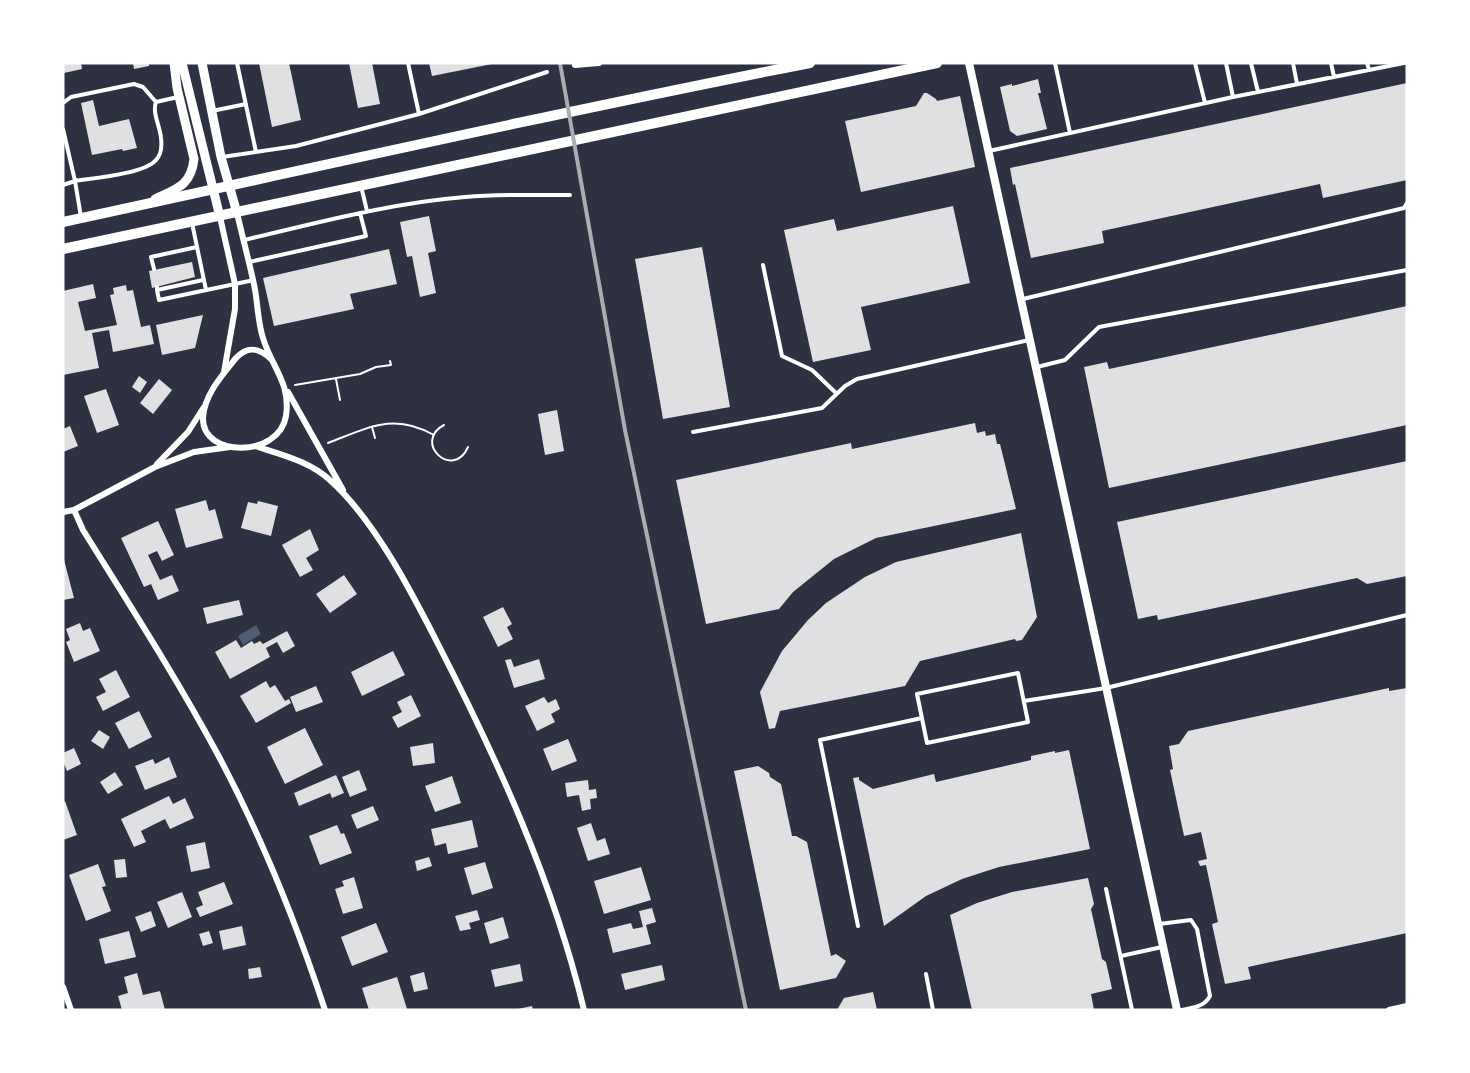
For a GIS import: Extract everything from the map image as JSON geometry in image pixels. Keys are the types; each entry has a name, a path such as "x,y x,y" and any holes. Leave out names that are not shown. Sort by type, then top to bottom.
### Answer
{"main road":[{"path":"145,204 180,188 186,182 193,167 194,159 179,96 174,63"},
{"path":"182,63 220,217"},
{"path":"202,63 221,157 237,213"},
{"path":"63,222 391,150 810,63"},
{"path":"63,249 937,63"}],"street":[{"path":"575,65 599,63"},
{"path":"969,63 1177,1010"},
{"path":"237,213 254,280 262,337 271,359 348,498 377,538 419,606 493,756 559,917 584,1010"},
{"path":"220,217 235,284 235,309 224,372"},
{"path":"155,467 188,432 224,372 245,350 261,351 271,359"},
{"path":"258,447 275,437 281,430 286,418 286,389"},
{"path":"205,406 203,419 206,429 212,438 231,447"},
{"path":"63,512 74,510 155,467 194,452 231,447 258,447 296,459 330,480 348,498"},
{"path":"74,510 83,530 190,704 241,800 297,929 325,1010"},
{"path":"63,987 71,1010"},
{"path":"1389,1010 1407,1006"}],"lane":[{"path":"237,63 256,152"},
{"path":"408,63 419,114"},
{"path":"1055,63 1070,133"},
{"path":"1195,63 1205,103"},
{"path":"1226,63 1233,97"},
{"path":"1251,63 1257,92"},
{"path":"1293,63 1297,84"},
{"path":"1331,63 1334,77"},
{"path":"1367,63 1369,70"},
{"path":"989,151 1233,97 1404,63"},
{"path":"221,157 296,146 419,114 547,72"},
{"path":"63,103 71,97 134,84 143,87 156,102"},
{"path":"156,102 179,96"},
{"path":"63,184 140,170 156,161 162,151 154,107 156,102"},
{"path":"212,111 246,104"},
{"path":"63,129 81,218"},
{"path":"361,186 367,212"},
{"path":"243,240 360,213 462,197 570,195"},
{"path":"1021,299 1404,208 1407,203"},
{"path":"249,262 366,236 360,213"},
{"path":"192,222 206,290"},
{"path":"154,269 151,257 197,247"},
{"path":"763,265 782,356 812,370 837,393"},
{"path":"1036,367 1065,360 1099,327 1407,270"},
{"path":"204,280 157,289 159,300 254,280"},
{"path":"693,432 822,408 837,393 857,379 1030,340"},
{"path":"1024,701 1106,688 1407,615"},
{"path":"1018,673 1024,701 1028,722 927,743 917,694 1018,673"},
{"path":"858,926 820,740 922,718"},
{"path":"1106,889 1132,1010"},
{"path":"1158,924 1191,920 1197,929 1210,996 1201,1006 1182,1010"},
{"path":"1121,956 1163,947"},
{"path":"926,974 933,1010"}],"path":[{"path":"286,389 360,374 376,367 391,365 390,361"},
{"path":"336,378 340,400"},
{"path":"319,446 372,427 397,423 410,424 434,435"},
{"path":"444,425 434,435 432,442 434,451 444,459 456,460 464,454 468,447"},
{"path":"372,427 375,438"}],"water":[{"path":"256,625 261,634 243,645 238,636"}],"building":[{"path":"63,63 81,63 82,69 64,73"},
{"path":"133,63 149,63 149,66 134,69"},
{"path":"259,63 289,63 301,120 272,127"},
{"path":"349,63 372,63 380,104 358,108"},
{"path":"429,63 492,63 492,64 432,76"},
{"path":"1038,79 1041,93 1038,93 1047,129 1017,136 1010,131 1000,87"},
{"path":"1407,83 1407,180 1323,198 1320,184 1102,231 1104,243 1031,258 1010,168"},
{"path":"924,93 937,101 960,96 975,167 861,192 845,121 916,106"},
{"path":"93,100 99,126 129,119 137,148 92,155 81,103"},
{"path":"953,206 970,283 861,307 871,350 813,362 784,230 834,219 837,231"},
{"path":"429,216 436,251 428,253 436,293 420,297 412,256 407,257 400,222"},
{"path":"702,247 730,407 663,419 635,259"},
{"path":"389,249 397,284 350,294 354,309 274,326 263,278"},
{"path":"192,262 195,277 152,288 149,271"},
{"path":"93,284 96,298 78,302 85,331 117,325 110,295 114,294 113,288 126,285 127,291 133,290 141,327 150,325 154,344 113,352 109,330 92,333 99,368 63,375 63,291"},
{"path":"1407,306 1407,425 1109,488 1084,367 1107,362 1109,369"},
{"path":"203,315 195,348 162,355 156,325"},
{"path":"139,376 147,382 140,393 132,387"},
{"path":"159,379 172,390 153,414 140,403"},
{"path":"106,389 119,425 97,433 84,396"},
{"path":"557,410 564,451 545,455 538,414"},
{"path":"975,423 977,433 985,431 986,436 995,434 997,444 1000,444 1016,509 876,538 834,559 793,592 779,609 706,624 676,480 851,443 852,449"},
{"path":"70,426 78,446 63,452 63,429"},
{"path":"1407,461 1407,576 1367,584 1357,578 1158,620 1157,615 1138,619 1117,522"},
{"path":"206,500 209,511 215,509 223,538 186,548 175,509"},
{"path":"258,501 278,506 271,536 241,528 248,502 257,504"},
{"path":"158,521 174,555 162,561 157,551 148,555 160,580 172,575 179,591 158,600 151,584 144,587 121,538"},
{"path":"310,529 319,550 306,558 313,570 300,577 282,545"},
{"path":"1021,533 1037,617 1022,640 1016,641 1015,639 920,661 905,686 780,711 775,728 769,729 760,692 782,651 826,603 865,577 896,562"},
{"path":"63,556 74,598 63,600"},
{"path":"344,575 357,594 330,613 316,594"},
{"path":"239,600 243,615 207,624 203,608"},
{"path":"503,607 512,624 507,627 513,639 498,647 483,617"},
{"path":"80,623 83,631 90,628 100,651 74,662 66,642 70,640 66,629"},
{"path":"287,631 295,646 283,653 277,642 266,648 270,657 230,679 215,652 236,640 241,648 252,641 254,644 260,641 263,644"},
{"path":"393,651 405,675 362,696 351,672"},
{"path":"511,659 514,667 539,659 545,679 514,688 505,660"},
{"path":"116,670 130,697 103,711 96,697 106,692 99,679"},
{"path":"266,681 270,688 275,685 285,701 289,699 291,703 256,723 240,696"},
{"path":"316,686 323,702 296,712 290,697"},
{"path":"1389,688 1389,691 1407,688 1407,933 1248,967 1251,979 1225,984 1212,924 1218,922 1206,865 1200,866 1198,861 1207,859 1201,832 1184,836 1170,770 1173,769 1169,746 1179,744 1188,731"},
{"path":"411,695 421,716 398,728 392,717 402,712 397,702"},
{"path":"544,697 548,703 556,699 560,709 551,714 555,722 537,731 525,706"},
{"path":"139,711 152,737 129,749 115,723"},
{"path":"305,728 323,765 285,784 267,747"},
{"path":"99,730 110,737 103,749 91,741"},
{"path":"568,739 577,761 552,771 543,749"},
{"path":"433,743 435,763 413,766 410,747"},
{"path":"74,748 81,764 67,771 63,753"},
{"path":"1069,750 1090,849 999,867 962,879 926,896 884,926 853,778 859,777 859,780 873,789 934,774 936,782 1031,760 1031,756"},
{"path":"169,757 177,777 145,790 135,766 153,759 155,764"},
{"path":"758,766 781,784 792,836 807,842 831,956 836,954 846,961 836,978 780,990 734,771"},
{"path":"359,770 367,790 350,797 342,777"},
{"path":"115,772 123,785 108,794 100,782"},
{"path":"336,775 344,793 332,798 330,793 299,806 294,793"},
{"path":"452,776 461,803 435,812 425,786"},
{"path":"588,780 589,790 596,789 597,798 590,799 591,809 582,811 579,795 567,797 565,783"},
{"path":"169,796 173,804 185,798 194,818 170,829 165,819 141,831 146,842 134,847 121,819"},
{"path":"65,801 77,835 63,840 63,802"},
{"path":"373,806 379,820 357,829 351,815"},
{"path":"472,820 478,847 448,854 446,843 435,846 431,829"},
{"path":"591,823 597,841 605,838 610,854 588,861 577,828"},
{"path":"337,825 341,834 344,833 352,853 320,865 309,836"},
{"path":"205,842 210,868 191,872 186,846"},
{"path":"429,857 432,866 417,871 415,861"},
{"path":"125,859 127,877 116,878 114,860"},
{"path":"485,862 493,888 472,895 464,868"},
{"path":"98,864 106,886 102,887 111,911 86,921 69,875"},
{"path":"641,867 651,900 604,914 594,881"},
{"path":"354,877 363,908 343,914 335,889 344,886 342,881"},
{"path":"1088,878 1094,904 1091,909 1102,959 1106,962 1112,989 1091,994 1094,1010 972,1010 950,915 977,903 1012,892"},
{"path":"224,882 233,904 200,917 196,908 203,905 198,892"},
{"path":"182,892 192,917 168,928 157,902"},
{"path":"652,908 656,922 646,925 651,944 613,953 607,929 631,923 633,929 643,927 639,911"},
{"path":"477,910 480,920 469,923 471,929 460,931 455,916"},
{"path":"151,911 156,926 141,932 135,917"},
{"path":"503,917 509,938 490,944 484,923"},
{"path":"376,923 388,952 352,966 341,937"},
{"path":"242,926 246,945 223,950 219,931"},
{"path":"129,931 136,957 105,964 99,939"},
{"path":"209,931 213,943 203,946 199,934"},
{"path":"520,964 523,981 495,987 491,970"},
{"path":"662,965 665,980 625,990 621,974"},
{"path":"260,967 262,977 249,979 248,969"},
{"path":"424,972 428,989 414,992 410,976"},
{"path":"137,973 143,995 160,991 165,1010 122,1010 118,996 128,993 124,977"},
{"path":"397,977 407,1009 369,1010 362,988"},
{"path":"873,992 877,1010 837,1010 844,998"},
{"path":"532,1006 533,1010 518,1010 518,1009"}],"railway":[{"path":"560,63 625,430 746,1010"}]}
